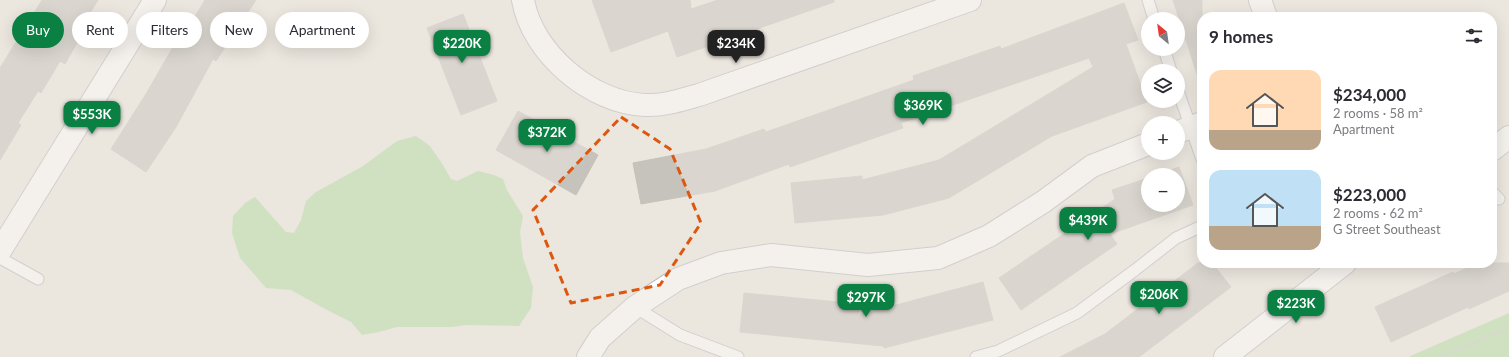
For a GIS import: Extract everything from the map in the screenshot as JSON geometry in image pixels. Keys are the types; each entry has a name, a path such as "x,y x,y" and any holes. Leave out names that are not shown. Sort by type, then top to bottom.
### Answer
{"street":[{"path":"0,251 155,0"},
{"path":"523,0 524,8 537,39 558,64 588,86 615,100 644,105 666,104 699,95 970,0"},
{"path":"1260,0 1264,12"},
{"path":"1497,146 1509,137"},
{"path":"588,357 600,338 635,308 678,279 721,263 771,255 868,265 938,258 989,236 1043,202 1092,166 1141,147"},
{"path":"1225,357 1340,268"}],"lane":[{"path":"1148,0 1152,12"},
{"path":"1184,108 1197,147"},
{"path":"976,357 998,351 1077,313 1176,238 1197,228"},
{"path":"0,258 38,279"},
{"path":"635,308 680,335 738,357"}],"path":[{"path":"1440,357 1509,328"}],"highlighted area":[{"path":"621,117 670,149 701,223 660,285 571,303 533,210"}],"green space":[{"path":"416,136 430,146 451,179 457,181 478,171 503,179 507,190 523,216 520,232 523,258 533,287 531,308 519,326 466,325 452,327 397,327 362,335 351,322 291,290 266,288 240,258 232,233 233,216 245,203 255,197 286,232 294,233 301,220 306,201 316,192 363,166 397,141"},
{"path":"1509,313 1509,357 1408,357"}],"building":[{"path":"42,0 98,0 91,12 72,12 72,48 74,48 65,64 60,61 41,93 38,91 18,123 21,125 0,160 0,68 12,48 64,48 64,12 35,12"},
{"path":"205,0 256,0 248,12 210,12 210,48 225,48 216,61 213,59 176,127 146,172 111,149 146,94 172,48 202,48 202,12 198,12"},
{"path":"592,0 690,0 691,9 718,0 834,0 834,2 677,57 668,31 611,52"},
{"path":"1173,0 1202,0 1202,12 1197,12 1197,74 1185,37 1185,12 1177,12"},
{"path":"1124,3 1138,40 1126,44 1141,85 1141,104 1052,136 949,198 883,215 795,223 791,183 862,176 862,180 939,160 1093,67 1089,58 901,123 903,128 790,167 789,164 715,191 641,204 633,163 706,149 764,129 766,132 914,80 913,76 1000,46 1001,49"},
{"path":"463,14 497,101 461,115 427,28"},
{"path":"518,111 598,155 576,195 496,150"},
{"path":"1141,180 1141,212 1173,212 1110,234 1117,244 1021,310 999,278 1115,199 1112,190"},
{"path":"1185,183 1193,205 1185,208"},
{"path":"1497,263 1509,263 1509,291 1469,309 1468,307 1391,342 1375,307 1453,272 1454,274 1467,268 1497,268"},
{"path":"1197,264 1197,268 1216,268 1231,287 1139,357 1060,357 1105,334"},
{"path":"983,282 993,320 884,348 883,346 740,332 744,293 859,304 858,315"}]}
